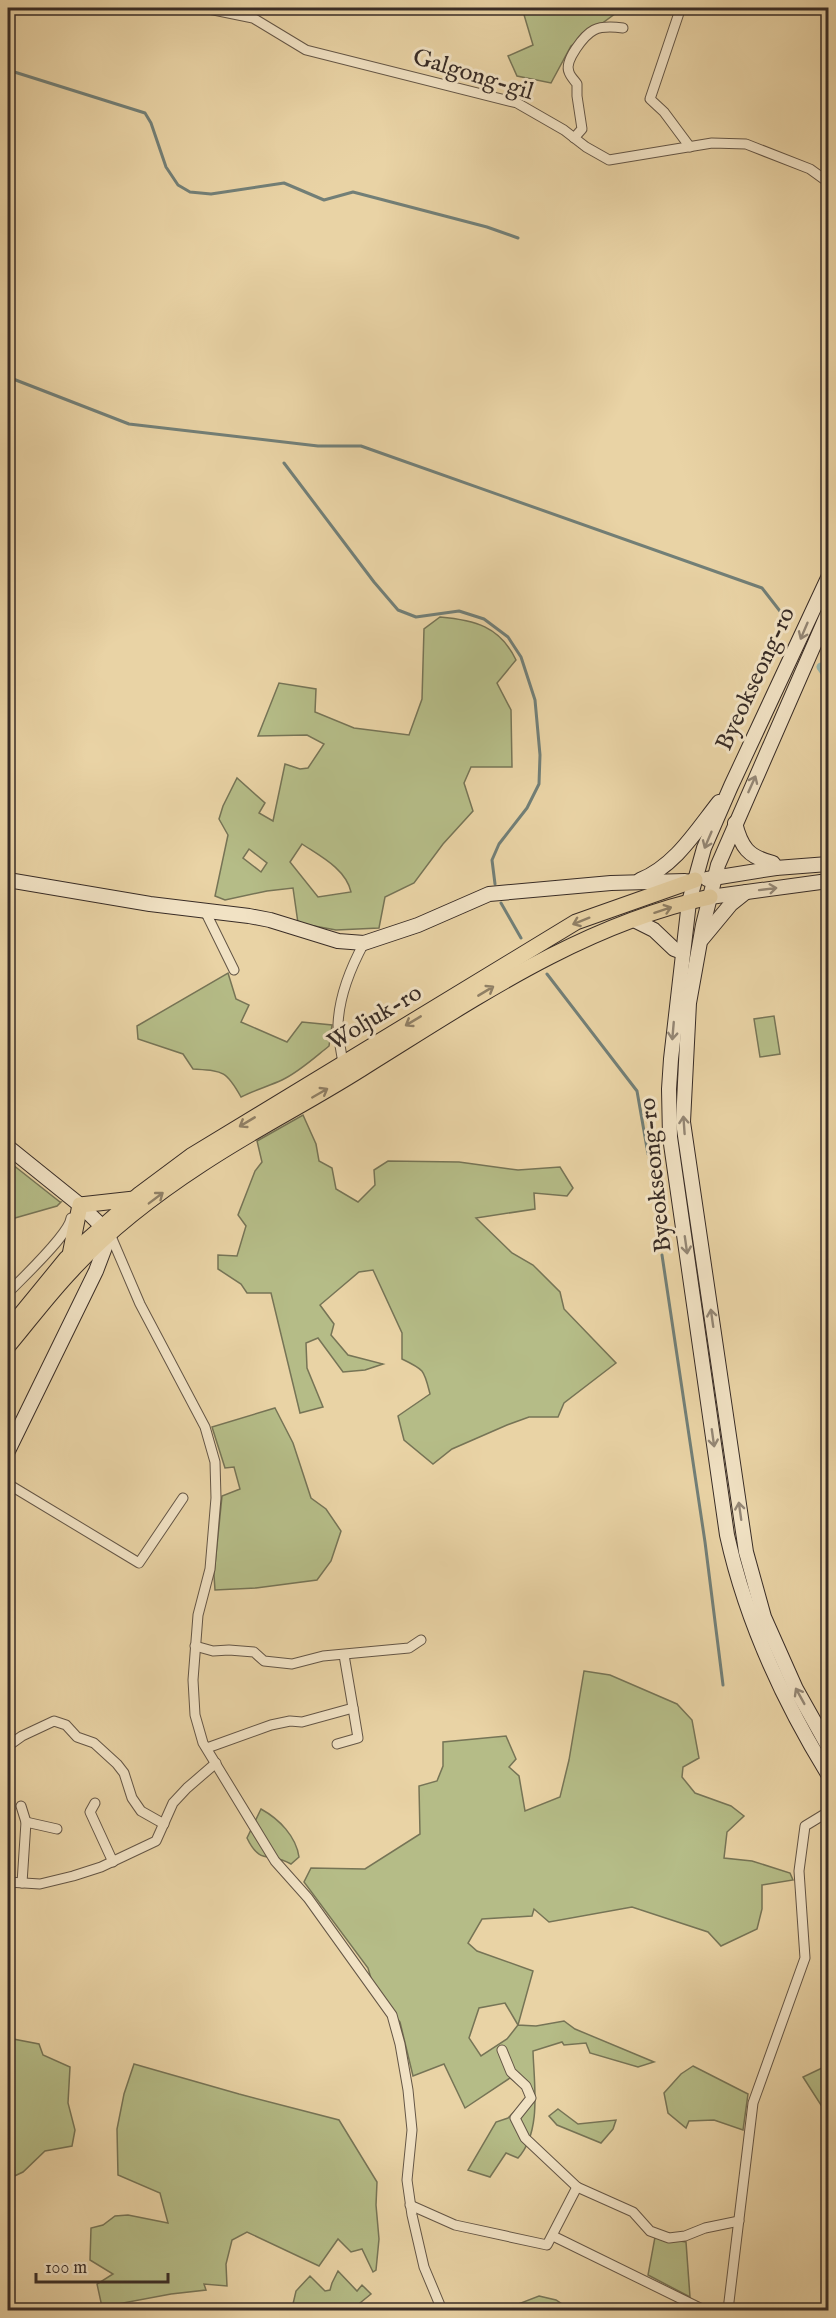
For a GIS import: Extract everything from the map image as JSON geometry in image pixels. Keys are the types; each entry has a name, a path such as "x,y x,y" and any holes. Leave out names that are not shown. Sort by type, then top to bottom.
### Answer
{"main road":[{"name":"Byeokseong-ro","path":"828,578 704,848 689,902 669,1089 670,1137 727,1535 737,1579 761,1646 798,1725 828,1774"},
{"name":"Byeokseong-ro","path":"828,613 735,823 714,878 689,1003 683,1122 746,1552 769,1627 796,1689 828,1746"},
{"path":"637,882 656,874 667,865 731,786"},
{"path":"735,823 739,838 745,848 759,859 773,862 776,868"},
{"name":"Woljuk-ro","path":"8,1346 134,1199 191,1156 576,922 695,880 776,868 828,864"},
{"path":"8,880 150,904 270,920 338,941 364,943 418,925 489,894 637,882 695,880"},
{"name":"Woljuk-ro","path":"8,1330 70,1255 202,1164 491,987 576,943 634,920 689,902 710,897 828,881"},
{"path":"699,944 716,920 746,892"},
{"path":"634,920 654,930 674,949 682,952"},
{"path":"8,1147 76,1202 106,1231 96,1271 8,1451"},
{"path":"76,1202 134,1199"},
{"path":"70,1255 76,1202"}],"street":[{"name":"Galgong-gil","path":"204,8 253,18 306,50 517,103 609,160 712,143 746,144 810,169 828,182"},
{"path":"679,13 650,99 664,112 690,147"},
{"path":"574,138 582,129 576,96 577,84 568,72 569,60 594,30 623,28"},
{"path":"205,911 234,970"},
{"path":"343,1063 338,1027 340,1008 353,964 364,943"},
{"path":"8,1293 60,1237 70,1223 76,1202"},
{"path":"106,1231 140,1304 205,1427 215,1462 216,1498 210,1569 198,1615 195,1646 193,1680 195,1715 207,1748 275,1861 308,1898 392,2015 400,2044 411,2120 407,2180 410,2205 424,2267 442,2310"},
{"path":"8,1484 139,1563 183,1498"},
{"path":"195,1646 213,1651 254,1652 264,1661 292,1664 323,1656 409,1648 421,1640"},
{"path":"337,1744 358,1738 344,1655"},
{"path":"207,1748 271,1725 290,1721 302,1722 353,1708"},
{"path":"8,1746 22,1736 54,1721 66,1725 77,1737 94,1743 117,1764 124,1773 132,1798 141,1811 164,1824"},
{"path":"8,1882 40,1884 73,1876 113,1862 156,1841 173,1803 216,1763"},
{"path":"95,1803 90,1812 113,1862"},
{"path":"21,1806 26,1822 22,1883"},
{"path":"728,2310 753,2103 805,1958 799,1871 805,1826 828,1812"},
{"path":"26,1822 57,1829"},
{"path":"502,2050 511,2072 526,2086 531,2098 515,2118 525,2138 577,2187 633,2212 650,2231 669,2238 685,2236 705,2228 739,2221"},
{"path":"410,2205 455,2225 547,2245 577,2187"},
{"path":"552,2236 704,2310"}],"green space":[{"path":"522,8 623,8 571,46 551,83 517,76 508,56 533,45"},
{"path":"440,617 464,620 494,632 510,649 516,660 497,683 511,710 512,767 471,767 464,783 473,811 443,844 414,883 385,897 379,928 336,930 298,923 293,888 225,900 215,896 228,835 219,819 237,778 265,803 259,813 273,821 285,764 300,769 308,768 324,744 307,735 258,736 279,683 316,689 315,712 354,728 409,735 422,699 424,629","holes":["302,844 338,870 344,876 351,892 318,897 290,862","249,849 267,863 261,872 243,858"]},
{"path":"228,973 236,999 249,1005 241,1022 287,1042 302,1022 332,1025 329,1046 282,1080 241,1097 223,1074 211,1070 193,1069 183,1054 138,1039 137,1026"},
{"path":"774,1016 780,1054 760,1057 754,1019"},
{"path":"303,1115 316,1144 319,1161 332,1168 336,1189 358,1202 375,1185 374,1170 388,1161 459,1162 518,1170 560,1167 573,1188 567,1196 534,1193 535,1209 476,1218 512,1253 533,1265 560,1292 564,1309 616,1363 564,1403 558,1417 529,1417 507,1425 452,1449 433,1464 404,1440 398,1416 430,1394 425,1375 402,1359 402,1333 373,1270 359,1272 320,1305 334,1324 331,1335 348,1355 383,1364 365,1370 343,1372 318,1338 306,1343 307,1368 323,1407 300,1413 271,1293 247,1293 241,1284 218,1269 218,1255 237,1256 246,1226 238,1215 255,1171 262,1162 257,1141"},
{"path":"8,1161 61,1202 57,1206 8,1220"},
{"path":"275,1408 293,1443 311,1498 326,1509 341,1531 331,1561 317,1580 256,1588 215,1590 214,1575 222,1496 240,1489 234,1467 225,1468 212,1427"},
{"path":"584,1671 610,1675 677,1704 692,1720 699,1758 683,1767 682,1777 695,1793 731,1806 744,1816 727,1832 724,1858 752,1861 790,1873 793,1880 762,1885 762,1909 757,1929 721,1946 708,1932 632,1907 549,1922 534,1909 532,1916 482,1919 468,1943 477,1951 533,1971 518,2025 536,2026 564,2021 575,2029 654,2062 638,2067 590,2053 586,2043 564,2045 562,2042 533,2051 535,2107 531,2135 518,2158 506,2153 490,2177 468,2170 496,2122 508,2118 527,2099 521,2086 510,2078 465,2108 444,2064 413,2076 400,2022 375,1992 368,1968 304,1882 311,1868 365,1869 420,1834 419,1786 437,1781 443,1766 443,1742 506,1736 516,1759 509,1767 519,1776 525,1811 560,1797 569,1760","holes":["505,2003 518,2025 507,2039 481,2056 469,2038 479,2008"]},
{"path":"261,1809 280,1823 294,1842 299,1857 291,1864 284,1860 262,1856 252,1847 247,1838"},
{"path":"8,2038 39,2044 43,2055 70,2067 68,2103 75,2130 72,2146 45,2151 23,2172 8,2179"},
{"path":"134,2064 339,2120 377,2182 376,2205 379,2239 376,2270 373,2272 362,2249 351,2252 338,2239 319,2266 247,2232 232,2240 226,2264 227,2286 204,2284 206,2290 102,2307 97,2284 113,2274 90,2260 91,2228 103,2225 115,2216 128,2215 168,2223 160,2193 118,2175 117,2129 124,2094"},
{"path":"693,2066 748,2094 743,2130 714,2120 689,2121 686,2128 668,2113 664,2093 681,2074"},
{"path":"822,2068 828,2077 828,2116 803,2077"},
{"path":"558,2109 578,2124 616,2120 613,2129 601,2143 557,2125 549,2116"},
{"path":"655,2237 686,2242 690,2297 648,2275"},
{"path":"338,2271 357,2291 362,2285 371,2294 360,2303 362,2310 279,2310 284,2304 293,2304 296,2291 310,2276 325,2291 330,2290"},
{"path":"539,2296 556,2300 571,2310 503,2310"}],"waterway":[{"path":"8,70 145,113 151,123 166,167 178,185 190,192 211,194 284,183 324,200 353,192 487,227 518,238"},
{"path":"8,377 129,424 318,446 361,446 762,588 783,615"},
{"path":"284,463 374,582 398,610 416,617 459,611 484,619 508,637 521,657 535,700 540,755 539,784 527,808 499,844 492,860 495,884"},
{"path":"821,667 828,677"},
{"path":"501,903 521,938"},
{"path":"547,974 637,1091 648,1154"},
{"path":"652,1181 660,1240"},
{"path":"662,1255 705,1542 723,1685"}]}
